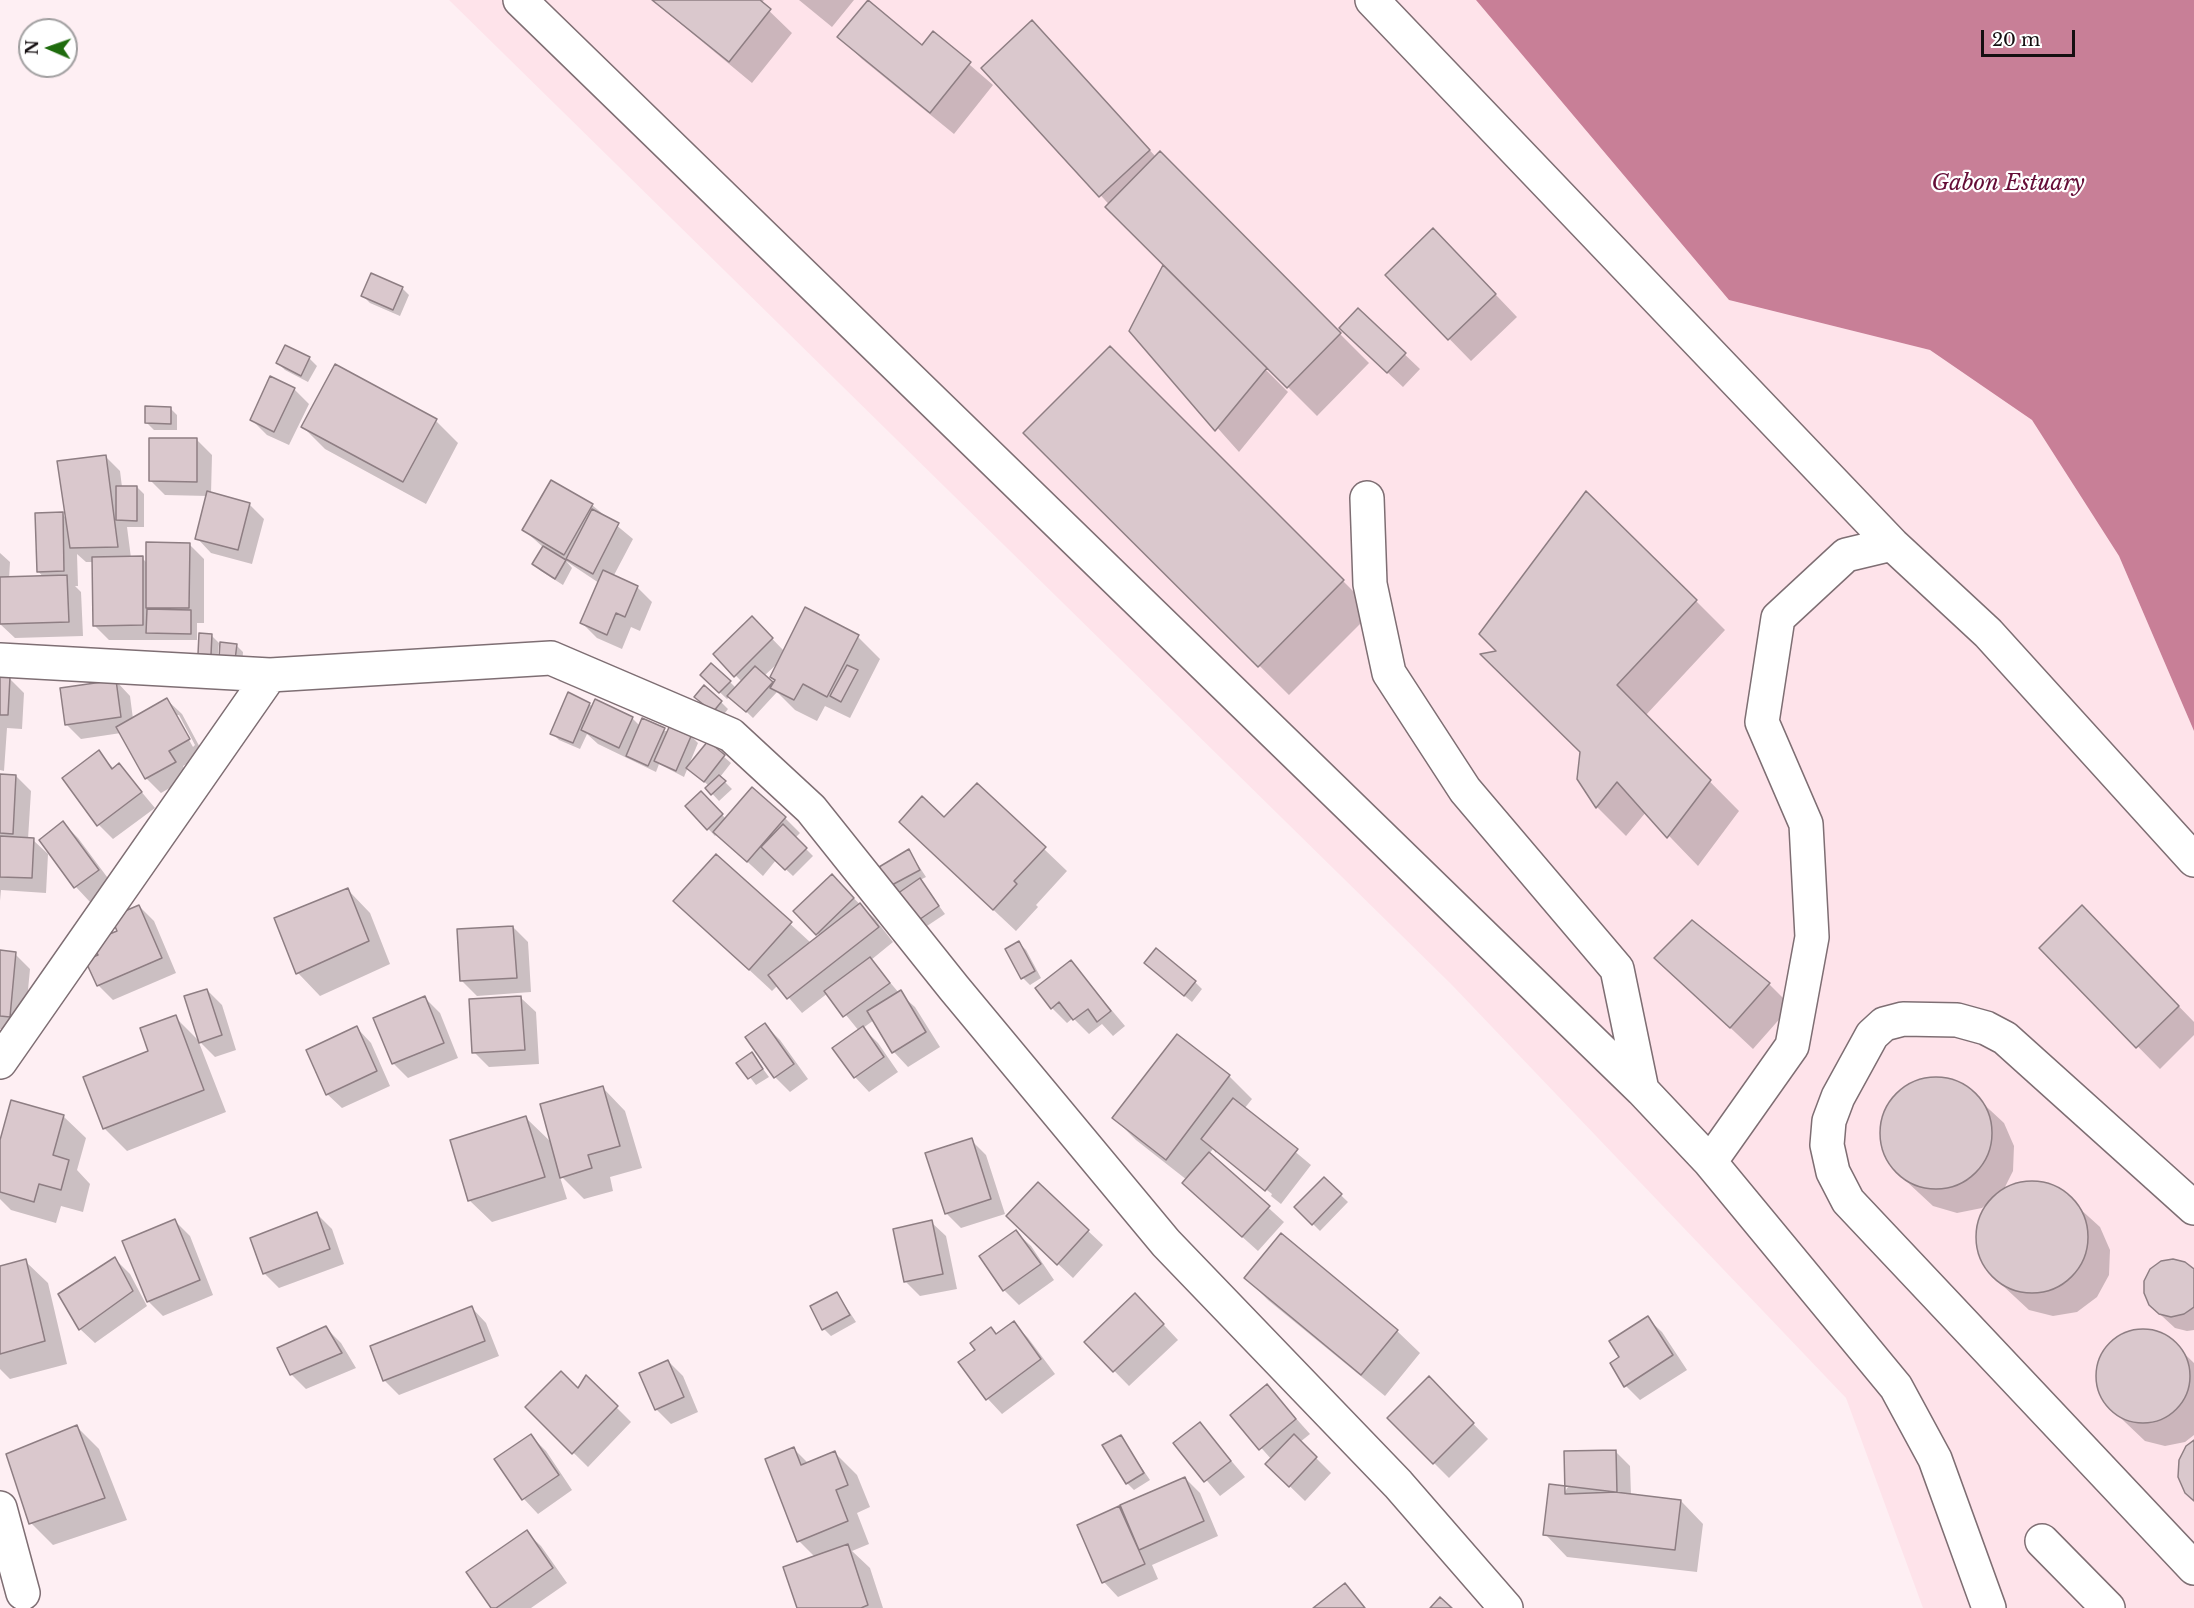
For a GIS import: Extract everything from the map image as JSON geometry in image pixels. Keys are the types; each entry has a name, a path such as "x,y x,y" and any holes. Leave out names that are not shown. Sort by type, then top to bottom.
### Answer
{"street":[{"path":"520,0 1642,1090 1710,1162 1896,1387 1935,1459 1989,1608"},
{"path":"1372,0 1892,544 1988,633 2194,860"},
{"path":"1367,498 1370,584 1389,673 1465,790 1617,969 1642,1090"},
{"path":"1710,1162 1792,1046 1812,938 1806,824 1762,722 1778,618 1846,555 1892,544"},
{"path":"0,660 270,675 551,658 731,735 811,809 954,988 1166,1243 1398,1484 1506,1608"},
{"path":"0,1062 270,675"},
{"path":"2194,1208 2006,1038 1986,1028 1957,1020 1903,1019 1884,1024 1866,1046 1838,1096 1829,1121 1827,1145 1833,1172 1848,1201 2194,1568"},
{"path":"0,1508 23,1593"},
{"path":"2042,1540 2106,1607"}],"shaded area":[{"path":"449,0 1476,0 1729,300 1930,350 2032,420 2119,556 2194,731 2194,1608 1923,1608 1846,1398 1451,984"}],"water":[{"name":"Gabon Estuary","path":"1476,0 2194,0 2194,731 2119,556 2032,420 1930,350 1729,300"}],"building":[{"path":"652,0 760,0 771,9 729,62"},
{"path":"868,0 922,45 933,31 971,62 930,113 837,37"},
{"path":"1032,20 1150,150 1099,197 981,68"},
{"path":"1160,151 1341,333 1287,388 1105,207"},
{"path":"1433,228 1496,294 1448,340 1385,275"},
{"path":"1163,265 1267,368 1215,431 1129,331"},
{"path":"371,273 403,287 393,310 361,296"},
{"path":"1358,308 1406,353 1387,373 1339,328"},
{"path":"285,345 310,357 301,376 276,363"},
{"path":"1110,346 1344,580 1258,667 1023,433"},
{"path":"335,364 437,419 403,482 301,427"},
{"path":"270,376 295,388 274,432 250,420"},
{"path":"145,406 171,407 171,424 145,423"},
{"path":"149,438 197,438 197,482 149,481"},
{"path":"106,455 118,547 70,548 57,461"},
{"path":"551,480 593,504 564,555 522,530"},
{"path":"116,486 137,486 137,521 116,520"},
{"path":"207,491 250,503 238,550 195,539"},
{"path":"1586,491 1697,600 1617,685 1711,780 1667,838 1617,782 1596,808 1577,779 1580,752 1480,654 1496,651 1479,634"},
{"path":"592,509 619,523 593,574 566,559"},
{"path":"63,512 64,571 37,572 35,513"},
{"path":"146,542 190,543 189,608 146,608"},
{"path":"543,546 566,560 555,579 532,564"},
{"path":"143,556 143,625 93,626 92,557"},
{"path":"603,570 638,586 625,617 616,613 607,635 580,623"},
{"path":"67,575 69,622 0,624 0,577"},
{"path":"805,607 859,635 827,697 803,684 794,700 770,688 775,680 770,677"},
{"path":"147,609 191,610 191,634 146,633"},
{"path":"752,616 773,638 734,677 713,654"},
{"path":"199,633 212,634 211,655 198,654"},
{"path":"220,642 237,644 235,660 219,659"},
{"path":"711,663 731,681 719,693 700,675"},
{"path":"847,665 858,670 841,702 830,696"},
{"path":"755,666 773,682 746,712 727,696"},
{"path":"0,676 10,677 8,715 0,715"},
{"path":"116,680 121,717 65,725 60,688"},
{"path":"704,685 722,701 713,712 694,697"},
{"path":"568,692 590,703 573,743 550,734"},
{"path":"167,698 190,739 169,751 176,762 145,779 116,727"},
{"path":"595,699 633,717 619,748 581,730"},
{"path":"642,718 665,728 648,766 626,756"},
{"path":"670,725 692,734 676,771 654,761"},
{"path":"708,741 725,755 704,782 686,768"},
{"path":"99,750 112,769 119,763 142,792 97,826 62,778"},
{"path":"0,774 16,775 13,834 0,833"},
{"path":"719,775 726,781 711,795 705,788"},
{"path":"977,783 1046,847 1014,881 1017,884 993,910 899,822 922,796 944,817"},
{"path":"752,787 786,817 747,862 713,832"},
{"path":"701,791 723,814 707,830 685,806"},
{"path":"63,821 99,870 74,888 39,840"},
{"path":"783,824 807,848 785,870 761,847"},
{"path":"0,836 34,838 32,878 0,877"},
{"path":"909,849 920,870 890,886 879,867"},
{"path":"716,854 792,922 749,970 673,901"},
{"path":"832,874 854,898 816,935 793,911"},
{"path":"920,878 939,906 913,924 894,896"},
{"path":"348,888 369,941 296,974 274,918"},
{"path":"860,903 879,927 787,999 768,975"},
{"path":"139,905 162,958 97,986 85,960 98,955 92,941 117,931 111,917"},
{"path":"2082,905 2179,1006 2136,1048 2039,948"},
{"path":"1692,920 1770,983 1730,1028 1654,958"},
{"path":"513,926 517,978 460,981 457,929"},
{"path":"1019,941 1035,971 1021,979 1005,949"},
{"path":"1156,948 1196,981 1184,996 1144,963"},
{"path":"0,950 16,952 10,1017 0,1016"},
{"path":"870,957 890,983 843,1017 824,991"},
{"path":"1071,960 1111,1011 1097,1022 1088,1009 1073,1020 1059,1002 1051,1009 1035,988"},
{"path":"207,989 222,1035 199,1043 184,996"},
{"path":"901,990 926,1032 892,1053 867,1011"},
{"path":"425,996 444,1043 392,1064 373,1018"},
{"path":"521,996 525,1050 472,1053 469,999"},
{"path":"176,1015 204,1090 103,1129 83,1077 148,1051 140,1028"},
{"path":"765,1023 794,1064 774,1078 745,1037"},
{"path":"357,1026 377,1071 326,1095 306,1050"},
{"path":"863,1026 884,1057 854,1078 832,1048"},
{"path":"1177,1034 1230,1075 1166,1160 1112,1118"},
{"path":"752,1052 763,1069 748,1079 736,1063"},
{"path":"1936,1077 1958,1081 1976,1093 1988,1111 1992,1133 1988,1155 1976,1173 1958,1185 1936,1189 1914,1185 1896,1173 1884,1155 1880,1133 1884,1111 1896,1093 1914,1081"},
{"path":"603,1086 620,1146 588,1155 592,1168 560,1178 540,1104"},
{"path":"1233,1098 1298,1149 1265,1191 1201,1139"},
{"path":"11,1100 64,1115 53,1155 69,1160 61,1190 39,1184 34,1202 0,1192 0,1140"},
{"path":"526,1116 545,1177 468,1201 450,1140"},
{"path":"972,1138 991,1199 945,1214 925,1153"},
{"path":"1209,1152 1270,1206 1242,1237 1182,1183"},
{"path":"1324,1177 1342,1194 1312,1225 1294,1207"},
{"path":"2032,1181 2054,1185 2072,1197 2084,1215 2088,1237 2084,1259 2072,1277 2054,1289 2032,1293 2010,1289 1992,1277 1980,1259 1976,1237 1980,1215 1992,1197 2010,1185"},
{"path":"1038,1182 1089,1230 1057,1265 1006,1216"},
{"path":"317,1212 330,1249 263,1274 250,1238"},
{"path":"175,1219 200,1280 147,1302 122,1241"},
{"path":"932,1220 943,1274 904,1282 893,1229"},
{"path":"1016,1230 1041,1264 1003,1291 979,1256"},
{"path":"1281,1233 1398,1330 1361,1375 1244,1278"},
{"path":"115,1257 133,1291 79,1330 58,1294"},
{"path":"26,1259 45,1341 0,1354 0,1266"},
{"path":"2173,1259 2185,1262 2194,1269 2194,1307 2184,1314 2171,1317 2159,1314 2149,1305 2144,1293 2144,1281 2150,1269 2161,1261"},
{"path":"837,1292 850,1315 822,1330 810,1306"},
{"path":"1135,1293 1164,1324 1113,1372 1084,1342"},
{"path":"472,1306 485,1341 383,1381 370,1346"},
{"path":"1648,1316 1673,1355 1624,1387 1610,1363 1619,1357 1609,1341"},
{"path":"1014,1321 1041,1359 986,1400 958,1362 975,1350 970,1343 991,1327 996,1334"},
{"path":"326,1326 342,1353 290,1375 277,1348"},
{"path":"2143,1329 2161,1333 2176,1343 2186,1358 2190,1376 2186,1394 2176,1409 2161,1419 2143,1423 2125,1419 2110,1409 2100,1394 2096,1376 2100,1358 2110,1343 2125,1333"},
{"path":"668,1360 684,1397 655,1410 639,1373"},
{"path":"561,1371 578,1388 586,1375 618,1406 572,1454 525,1407"},
{"path":"1429,1376 1474,1423 1433,1464 1387,1418"},
{"path":"1267,1384 1296,1419 1259,1450 1230,1415"},
{"path":"1200,1422 1231,1461 1204,1482 1173,1443"},
{"path":"77,1425 105,1498 29,1524 6,1454"},
{"path":"531,1434 559,1475 522,1500 494,1459"},
{"path":"1294,1434 1317,1457 1289,1487 1265,1464"},
{"path":"1121,1435 1144,1473 1126,1484 1102,1445"},
{"path":"2194,1440 2194,1501 2185,1493 2178,1477 2179,1460 2186,1446"},
{"path":"794,1447 801,1465 835,1451 848,1485 836,1490 848,1521 797,1542 765,1459"},
{"path":"1616,1450 1617,1492 1565,1494 1564,1451"},
{"path":"1185,1477 1204,1521 1139,1550 1120,1505"},
{"path":"1549,1484 1681,1500 1675,1550 1543,1535"},
{"path":"1119,1506 1145,1564 1102,1583 1077,1525"},
{"path":"527,1530 553,1568 496,1608 491,1608 466,1572"},
{"path":"848,1544 868,1605 861,1608 797,1608 783,1567"},
{"path":"1345,1583 1365,1608 1313,1608"},
{"path":"1440,1597 1452,1608 1430,1608"}]}
